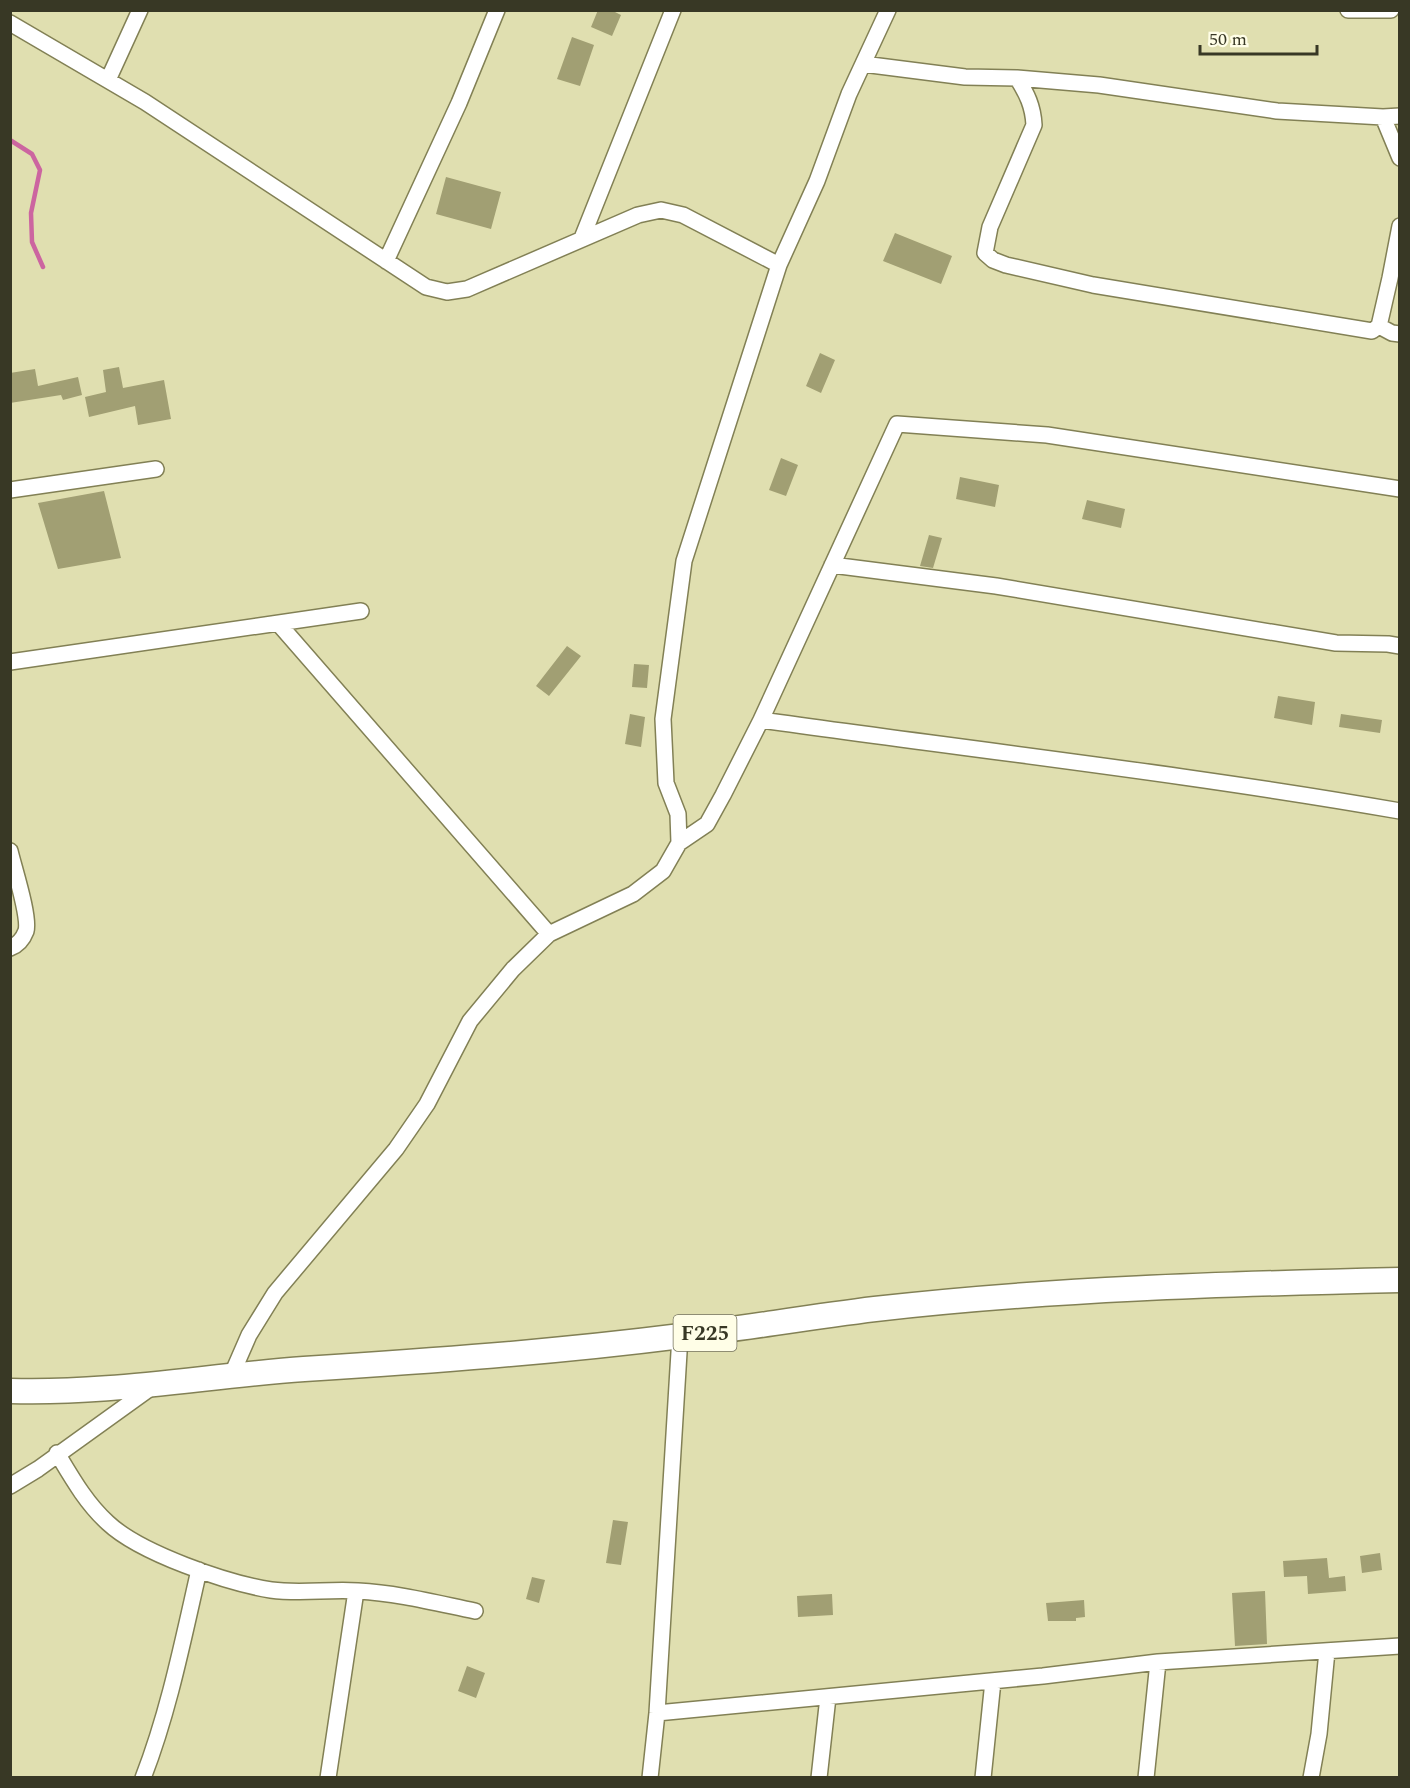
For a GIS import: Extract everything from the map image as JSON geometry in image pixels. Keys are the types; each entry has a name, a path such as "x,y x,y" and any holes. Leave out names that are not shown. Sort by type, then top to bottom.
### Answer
{"main road":[{"name":"F225","path":"10,1391 154,1385 232,1374 504,1355 680,1336 877,1309 1093,1290 1252,1283 1400,1280"}],"street":[{"path":"108,80 140,10"},
{"path":"386,261 459,103 497,10"},
{"path":"582,238 673,10"},
{"path":"679,843 678,814 666,783 663,719 684,561 779,265 817,182 849,94 888,10"},
{"path":"1348,10 1391,10"},
{"path":"10,23 108,80 426,287 447,292 467,289 638,215 661,210 683,214 779,265"},
{"path":"863,64 965,77 1017,78 1099,86 1277,111 1400,116"},
{"path":"1017,78 1034,111 1034,125 990,227 985,253 993,260 1093,285 1372,331 1379,326 1400,226"},
{"path":"1383,117 1400,158"},
{"path":"1379,326 1392,333 1400,334"},
{"path":"232,1374 249,1335 275,1293 396,1149 427,1104 470,1021 513,969 549,934 633,894 663,871 679,843 707,824 761,720 897,424 1047,435 1400,489"},
{"path":"10,490 156,469"},
{"path":"832,565 996,586 1336,643 1400,646"},
{"path":"10,662 361,611"},
{"path":"278,623 549,934"},
{"path":"761,720 1090,764 1400,811"},
{"path":"10,851 26,918 26,929 21,941 10,948"},
{"path":"650,1778 657,1713 680,1336"},
{"path":"10,1486 38,1469 57,1453 154,1385"},
{"path":"57,1453 85,1497 109,1524 143,1547 199,1570 271,1590 356,1591 386,1594 474,1611"},
{"path":"143,1778 161,1725 199,1570"},
{"path":"328,1778 356,1591"},
{"path":"657,1713 993,1681 1158,1662 1400,1646"},
{"path":"1311,1778 1319,1734 1327,1651"},
{"path":"1146,1778 1158,1662"},
{"path":"983,1778 993,1681"},
{"path":"819,1778 828,1697"}],"building":[{"path":"598,10 611,10 621,15 612,36 591,27"},
{"path":"572,37 594,45 580,86 557,79"},
{"path":"446,177 501,192 491,229 436,214"},
{"path":"895,233 952,256 941,284 883,261"},
{"path":"820,353 835,360 821,393 806,386"},
{"path":"119,367 123,388 164,380 171,419 138,425 135,406 89,417 85,397 106,392 103,370"},
{"path":"35,369 38,386 78,377 82,395 63,400 61,395 10,403 10,373"},
{"path":"781,458 798,465 786,496 769,490"},
{"path":"960,477 999,485 995,507 956,499"},
{"path":"104,491 121,558 58,569 38,503"},
{"path":"1087,500 1125,509 1121,528 1082,519"},
{"path":"929,535 942,538 933,568 920,566"},
{"path":"567,646 581,656 549,696 536,686"},
{"path":"634,664 649,665 647,688 632,687"},
{"path":"1278,696 1315,702 1312,725 1274,718"},
{"path":"630,714 645,717 641,747 625,744"},
{"path":"1341,714 1382,720 1380,733 1339,727"},
{"path":"613,1520 628,1522 621,1565 606,1563"},
{"path":"1380,1553 1382,1570 1362,1573 1360,1556"},
{"path":"1327,1558 1329,1578 1345,1576 1346,1591 1308,1594 1307,1576 1284,1577 1283,1561"},
{"path":"532,1577 545,1580 539,1603 526,1599"},
{"path":"1265,1591 1267,1644 1235,1646 1232,1593"},
{"path":"832,1594 833,1615 798,1617 797,1596"},
{"path":"1084,1600 1085,1617 1076,1618 1076,1621 1048,1621 1046,1603"},
{"path":"467,1666 485,1673 476,1698 458,1691"}],"waterway":[{"path":"10,140 32,154 40,170 31,213 32,242 43,267"}]}
